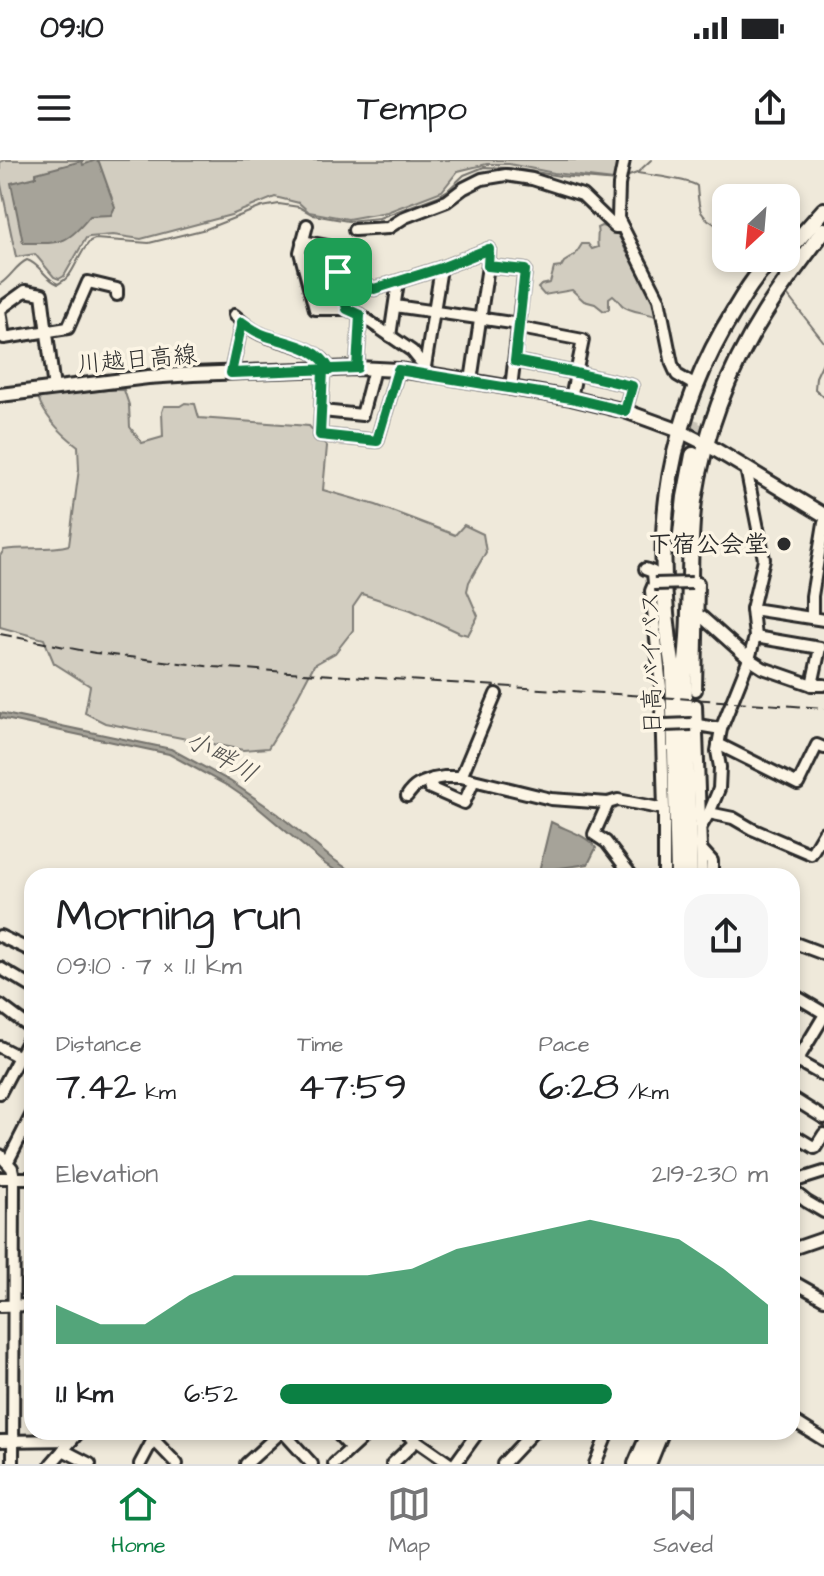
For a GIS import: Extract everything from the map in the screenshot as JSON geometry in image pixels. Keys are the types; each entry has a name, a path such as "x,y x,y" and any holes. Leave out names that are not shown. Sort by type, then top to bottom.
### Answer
{"highway":[{"path":"800,237 824,210"},
{"path":"685,683 666,629 663,596 662,545 667,496 680,431 709,355 738,304 824,229"},
{"path":"800,235 806,230"},
{"path":"697,421 715,361 736,322 771,277"},
{"path":"685,683 690,546 694,501 706,444 710,427 749,338 771,277"},
{"name":"日高バイパス","path":"688,452 675,493 670,545 685,683 690,868"},
{"name":"日高バイパス","path":"678,868 685,683"},
{"path":"636,1464 646,1440"},
{"path":"648,1464 658,1440"}],"main road":[{"name":"川越日高線","path":"0,395 148,377 357,368 424,370 625,411 706,444 824,515"}],"street":[{"path":"624,160 617,211 622,227 659,299 677,375 696,386"},
{"path":"354,230 388,228 405,217 447,201 482,179 506,175 532,179 582,195 615,227 622,227"},
{"path":"307,225 300,252 315,309 347,309 360,315 412,351 424,370"},
{"path":"302,241 333,249 347,309"},
{"path":"338,272 374,289 489,249 471,381"},
{"path":"488,266 525,270 511,388"},
{"path":"424,370 441,268"},
{"path":"54,389 47,332 42,294 25,291 0,309 4,338 47,332 68,328 88,282 117,289 117,295"},
{"path":"390,336 398,282"},
{"path":"395,306 583,340 571,398"},
{"path":"357,368 360,315"},
{"path":"231,373 238,319 262,335 296,345 327,363 320,435 377,441 398,370"},
{"path":"515,361 632,386 625,411"},
{"path":"322,411 362,415 374,369"},
{"path":"702,825 721,780 717,751 721,729 755,637 752,609 764,559 746,468"},
{"path":"812,617 812,596 824,523"},
{"path":"645,569 653,572 651,591 661,687"},
{"path":"654,584 698,583 685,683"},
{"path":"752,609 824,620"},
{"path":"702,617 763,668 818,685 820,648 755,637"},
{"path":"461,777 496,694"},
{"path":"661,703 664,868"},
{"path":"696,705 694,724 702,868"},
{"path":"663,725 694,724 721,729"},
{"path":"718,744 798,784 817,745 824,748"},
{"path":"407,796 412,788 433,779 461,777 551,799 608,803 618,800 664,809"},
{"path":"433,779 430,788 464,803 474,780"},
{"path":"608,803 594,834 606,842 626,868"},
{"path":"709,813 733,818 811,854 824,832"},
{"path":"702,850 712,861 712,868"},
{"path":"0,936 24,947"},
{"path":"800,946 824,954"},
{"path":"0,968 24,982"},
{"path":"800,1002 824,1014 800,1055"},
{"path":"0,1005 24,1024"},
{"path":"0,1047 19,1057"},
{"path":"0,1091 24,1047"},
{"path":"800,1067 824,1076"},
{"path":"800,1103 824,1118"},
{"path":"13,1464 14,1177 12,1168 4,1158 24,1127"},
{"path":"800,1139 815,1148 824,1134"},
{"path":"800,1181 824,1172"},
{"path":"0,1178 24,1178"},
{"path":"800,1193 807,1202 824,1212"},
{"path":"800,1246 824,1238"},
{"path":"800,1286 824,1299"},
{"path":"0,1306 24,1305"},
{"path":"800,1425 824,1440"},
{"path":"0,1441 24,1439"},
{"path":"51,1464 72,1440"},
{"path":"140,1464 153,1440"},
{"path":"158,1440 177,1464"},
{"path":"246,1464 273,1440"},
{"path":"290,1440 312,1464"},
{"path":"344,1440 351,1448"},
{"path":"334,1464 360,1440"},
{"path":"392,1464 409,1440"},
{"path":"418,1440 453,1464 472,1440"},
{"path":"503,1464 526,1440"},
{"path":"595,1464 605,1440"},
{"path":"63,1450 90,1464"}],"shaded area":[{"path":"96,160 115,207 111,215 90,216 75,233 61,241 23,243 11,183 36,177 36,173"},
{"path":"618,160 614,180 509,164 487,164 458,171 442,191 387,212 348,219 309,212 299,203 275,197 231,215 141,239 113,235 86,238 64,276 59,279 35,254 16,257 0,180 0,162"},
{"path":"601,226 615,232 627,253 633,255 655,305 655,316 625,307 613,295 609,298 609,309 604,311 584,301 572,290 544,295 538,288 550,283 554,268 561,267 575,255 582,244 588,244 592,249 598,247 597,228"},
{"path":"124,390 129,405 130,427 142,443 163,437 164,406 185,403 195,404 199,418 309,426 327,446 323,490 376,505 455,535 464,525 483,534 486,552 467,591 478,616 468,635 411,610 362,594 353,607 353,630 335,653 314,665 268,748 243,750 105,723 85,713 90,686 54,663 44,639 0,627 0,556 4,550 69,545 79,469 78,446 54,424 38,397"},
{"path":"0,713 171,749 230,781 346,868 332,868 325,864 250,801 169,754 0,718"},
{"path":"551,822 582,836 596,848 588,864 540,868"}],"waterway":[{"path":"626,177 637,173 651,160"},
{"path":"0,284 27,260 58,284 69,276 87,245 95,239 149,243 206,229 262,207 279,204 299,207 313,215 348,221 379,218 438,196 464,175 484,167 617,181"},
{"path":"638,173 697,186 700,210 712,223"},
{"path":"788,296 824,342"},
{"path":"824,360 816,377 815,389 824,397"}],"tunnel":[{"path":"684,450 693,419"},
{"path":"693,455 702,424"}],"railway":[{"path":"0,634 95,653 214,667 824,708"}],"place":[{"name":"下宿公会堂","path":"784,544"}],"route":[{"path":"338,272 347,309 360,315 357,368 330,370 285,372 231,373 242,322 262,335 296,345 327,363 330,370 323,370 320,435 377,441 398,370 571,398 625,411 632,386 515,361 525,270 488,266 489,249 374,289 338,272"}],"water label":[{"name":"小畔川","path":"222,756"}]}
